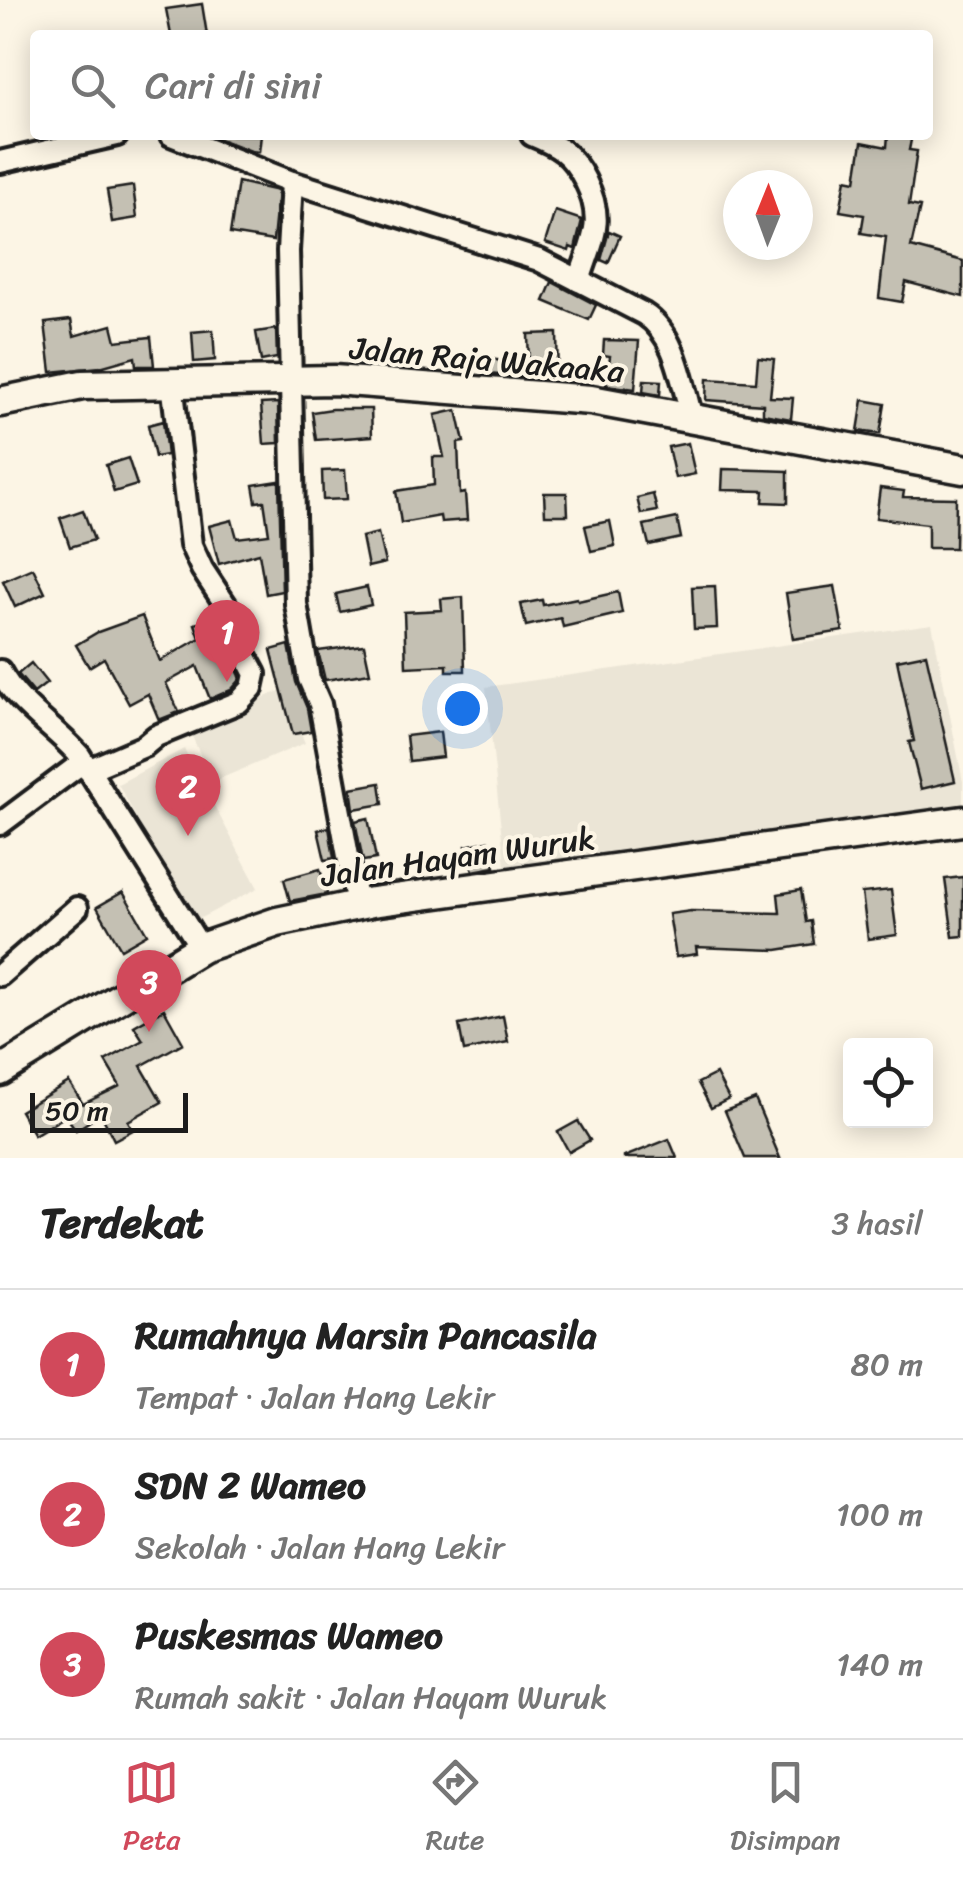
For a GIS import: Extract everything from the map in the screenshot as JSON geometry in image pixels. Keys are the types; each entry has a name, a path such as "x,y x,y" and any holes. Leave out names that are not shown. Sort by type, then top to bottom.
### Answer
{"street":[{"path":"0,162 96,140"},
{"path":"185,140 292,182 539,260 654,320 667,337 693,421"},
{"path":"542,140 571,154 596,202 596,223 579,281"},
{"path":"292,182 288,252 296,604 309,679 320,704 357,904"},
{"name":"Jalan Raja Wakaaka","path":"0,402 82,385 292,378 591,400 963,469"},
{"path":"0,824 86,766 144,746 156,736 239,702 252,688 255,674 238,642 227,607 191,545 172,382"},
{"path":"0,671 11,692 63,737 86,766 201,948"},
{"name":"Jalan Hayam Wuruk","path":"0,1070 201,948 276,922 357,904 963,821"},
{"path":"0,975 77,908"}],"shaded area":[{"path":"932,624 963,782 963,813 506,876 486,687"},
{"path":"282,690 305,743 212,782 189,729"},
{"path":"184,749 258,888 193,922 118,784"}],"building":[{"path":"202,4 206,30 170,30 166,9"},
{"path":"222,140 260,140 259,152"},
{"path":"888,140 911,140 909,150 917,151 909,205 920,207 911,247 963,261 963,297 906,282 902,302 879,298 886,237 861,233 864,215 840,211 846,179 856,181 862,142 887,147"},
{"path":"238,182 278,191 273,241 230,234"},
{"path":"133,186 137,218 112,222 107,190"},
{"path":"555,211 582,220 575,249 570,247 569,251 545,243"},
{"path":"609,231 620,236 608,263 601,260"},
{"path":"552,282 596,305 589,320 544,301"},
{"path":"71,320 74,336 112,325 116,341 151,337 154,366 136,366 135,357 100,367 51,372 45,323"},
{"path":"276,329 277,358 261,361 256,332"},
{"path":"213,330 215,360 194,362 192,332"},
{"path":"557,333 558,380 487,374 488,359 529,364 528,334"},
{"path":"604,340 639,341 635,389 606,385 610,356 603,355"},
{"path":"758,357 774,359 770,397 793,398 791,419 763,414 763,404 706,400 707,379 756,382"},
{"path":"644,380 661,381 660,395 643,392"},
{"path":"863,400 885,404 880,434 858,431"},
{"path":"278,403 279,443 264,444 261,404"},
{"path":"371,409 372,436 316,440 312,412"},
{"path":"457,410 464,442 458,443 460,494 465,493 467,520 441,522 440,516 401,523 396,491 434,485 433,457 444,457 435,415"},
{"path":"163,421 167,455 155,457 148,425"},
{"path":"688,443 695,474 675,478 668,447"},
{"path":"128,458 137,485 114,492 106,465"},
{"path":"723,469 788,471 788,503 763,502 764,491 722,490"},
{"path":"345,470 347,499 323,500 322,471"},
{"path":"279,481 282,591 266,594 259,553 219,564 209,526 232,520 237,538 269,534 264,501 256,502 253,485"},
{"path":"880,488 904,491 903,497 956,498 955,548 928,548 928,524 876,518"},
{"path":"544,493 567,493 568,515 545,515"},
{"path":"653,494 657,511 641,514 637,498"},
{"path":"83,510 94,540 70,547 60,518"},
{"path":"677,518 681,538 649,545 644,525"},
{"path":"610,521 615,546 591,551 585,526"},
{"path":"378,533 385,563 368,567 362,537"},
{"path":"33,568 45,593 15,607 3,581"},
{"path":"715,586 717,628 694,629 692,587"},
{"path":"835,586 843,631 793,639 786,593"},
{"path":"367,587 371,605 340,612 336,594"},
{"path":"618,592 622,613 563,627 561,618 526,626 521,604 542,600 543,605 577,598 578,601"},
{"path":"463,597 465,671 447,671 447,665 406,667 404,612 442,610 441,599"},
{"path":"142,616 160,661 200,638 195,624 216,616 239,681 231,690 210,699 197,666 166,683 179,712 159,720 148,694 129,704 104,658 89,667 76,645 98,632"},
{"path":"289,645 311,731 293,734 271,650"},
{"path":"364,645 370,673 325,680 318,651"},
{"path":"926,654 955,781 921,789 909,742 914,741 897,660"},
{"path":"31,663 47,683 34,693 18,674"},
{"path":"440,732 443,757 409,761 406,736"},
{"path":"380,783 383,804 354,809 351,788"},
{"path":"368,818 376,859 363,861 355,821"},
{"path":"329,827 334,858 325,860 318,830"},
{"path":"488,841 495,867 473,871 466,846"},
{"path":"320,869 327,894 290,901 284,879"},
{"path":"963,877 963,936 953,937 945,879"},
{"path":"801,890 814,944 777,950 696,947 697,954 676,957 669,914 780,913 778,894"},
{"path":"891,890 897,935 868,939 862,893"},
{"path":"123,892 147,934 121,949 97,907"},
{"path":"164,1009 183,1043 141,1066 162,1102 128,1121 133,1130 114,1140 101,1114 76,1130 66,1116 34,1135 20,1111 69,1082 83,1104 120,1086 105,1061 143,1040 134,1026"},
{"path":"503,1016 508,1042 464,1051 459,1025"},
{"path":"716,1074 729,1099 711,1108 698,1083"},
{"path":"755,1099 780,1158 745,1158 725,1111"},
{"path":"578,1121 590,1140 569,1152 558,1132"},
{"path":"669,1139 677,1158 624,1158 624,1157"}],"place":[{"name":"Rumahnya Marsin Pancasila","path":"227,682"},
{"name":"SDN 2 Wameo","path":"188,836"},
{"name":"Puskesmas Wameo","path":"149,1032"}]}
